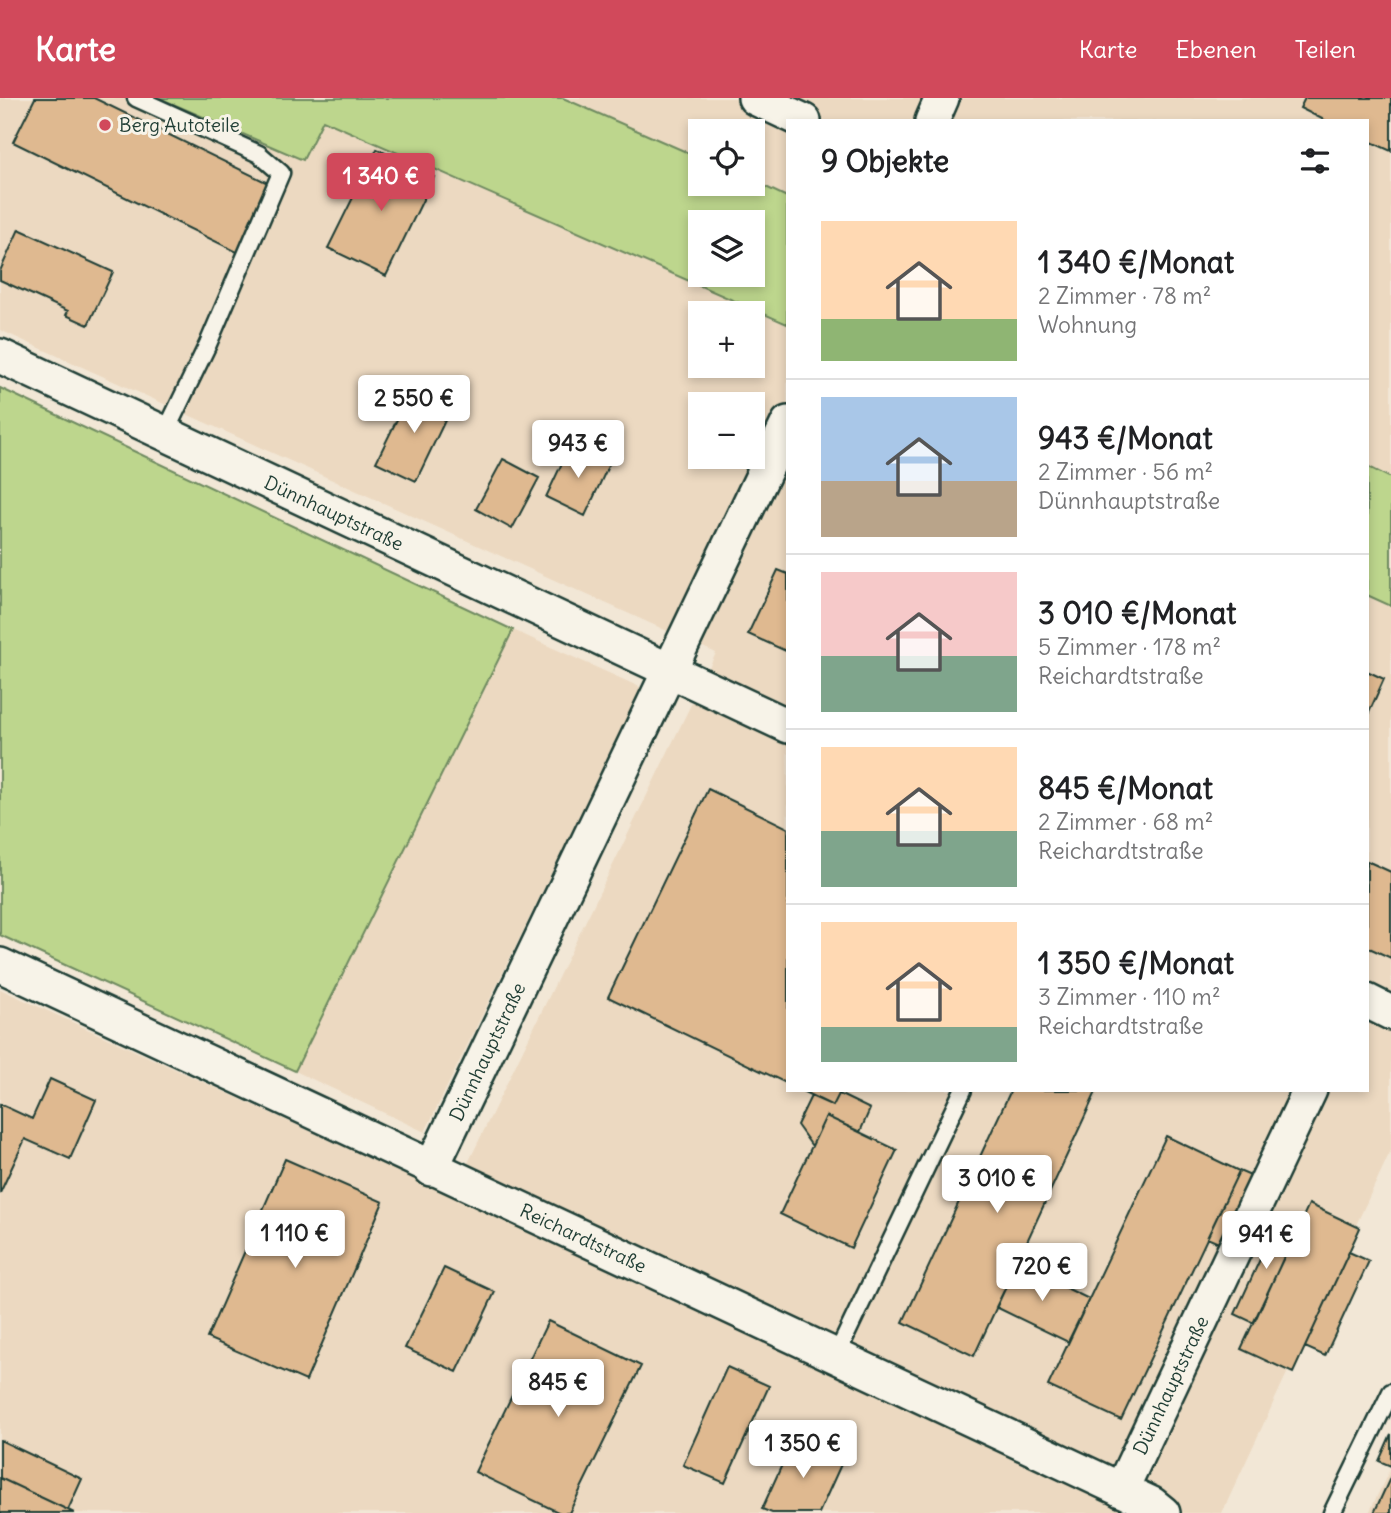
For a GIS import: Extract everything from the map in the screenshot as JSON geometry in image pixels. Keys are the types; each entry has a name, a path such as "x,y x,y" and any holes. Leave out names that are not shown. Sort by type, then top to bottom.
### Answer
{"street":[{"path":"755,98 800,119"},
{"path":"933,119 942,98"},
{"name":"Dünnhauptstraße","path":"0,356 786,725"},
{"name":"Dünnhauptstraße","path":"431,1169 786,427"},
{"name":"Reichardtstraße","path":"0,965 1121,1490 1163,1513"},
{"path":"1369,1002 1391,1013"},
{"name":"Dünnhauptstraße","path":"1121,1490 1309,1092"}],"lane":[{"path":"136,98 259,154 281,173 208,344 165,433"},
{"path":"836,1356 962,1092"},
{"path":"1332,1513 1391,1392"}],"shaded area":[{"path":"0,98 298,98 688,277 688,287 709,287 739,301 688,301 688,378 765,378 765,313 786,323 786,1092 1369,1092 1369,596 1391,606 1391,1150 1222,1513 0,1513 0,989 452,1196 716,653 0,330"},
{"path":"563,98 1391,98 1391,478 1369,467 1369,119 786,119 786,197 765,187 765,119 688,119 688,153"},
{"path":"513,630 642,688 425,1132 295,1071"},
{"path":"1391,1467 1391,1513 1369,1513"}],"green space":[{"path":"159,98 563,98 688,153 688,196 765,196 765,187 786,197 786,324 765,314 765,301 735,301 703,287 765,287 765,210 688,210 688,280 323,120 303,160"},
{"path":"0,388 513,630 295,1071 0,935"},
{"path":"1369,467 1391,478 1391,606 1369,596"}],"building":[{"path":"35,98 94,98 272,185 239,253 13,142"},
{"path":"1305,98 1391,98 1391,151 1369,141 1369,119 1322,119 1300,108"},
{"path":"377,149 434,177 386,276 328,248"},
{"path":"19,229 113,272 88,325 66,315 68,311 0,280 0,271"},
{"path":"412,389 451,408 416,481 376,462"},
{"path":"571,444 610,462 585,516 546,497"},
{"path":"503,459 539,478 512,529 476,509"},
{"path":"778,570 786,573 786,651 748,634"},
{"path":"1369,672 1384,679 1369,713"},
{"path":"708,789 786,827 786,1083 608,997"},
{"path":"1369,862 1391,872 1391,958 1369,948"},
{"path":"50,1079 96,1100 70,1159 25,1139 0,1193 0,1104 32,1119"},
{"path":"804,1092 840,1092 833,1106"},
{"path":"1010,1092 1096,1092 974,1356 903,1322"},
{"path":"839,1094 870,1109 860,1132 826,1116 812,1146 797,1125 811,1096 833,1106"},
{"path":"826,1116 897,1150 851,1248 780,1214"},
{"path":"1166,1136 1239,1171 1121,1420 1048,1386"},
{"path":"285,1159 383,1202 306,1381 207,1338"},
{"path":"1239,1171 1260,1180 1228,1247 1207,1238"},
{"path":"1309,1204 1360,1228 1293,1373 1241,1349"},
{"path":"1278,1220 1297,1228 1254,1323 1235,1314"},
{"path":"1349,1252 1369,1261 1325,1356 1305,1347"},
{"path":"1017,1264 1089,1299 1068,1342 996,1307"},
{"path":"444,1268 495,1292 457,1372 405,1348"},
{"path":"548,1321 641,1366 569,1513 560,1513 475,1472"},
{"path":"727,1367 769,1386 725,1483 683,1465"},
{"path":"1391,1434 1391,1466 1379,1461"},
{"path":"794,1438 843,1460 819,1513 772,1513 762,1509"},
{"path":"0,1440 82,1479 68,1510 0,1478"},
{"path":"1391,1476 1391,1513 1374,1513"},
{"path":"0,1478 68,1510 74,1513 0,1513"}],"place":[{"name":"Berg Autoteile","path":"105,125"}]}
